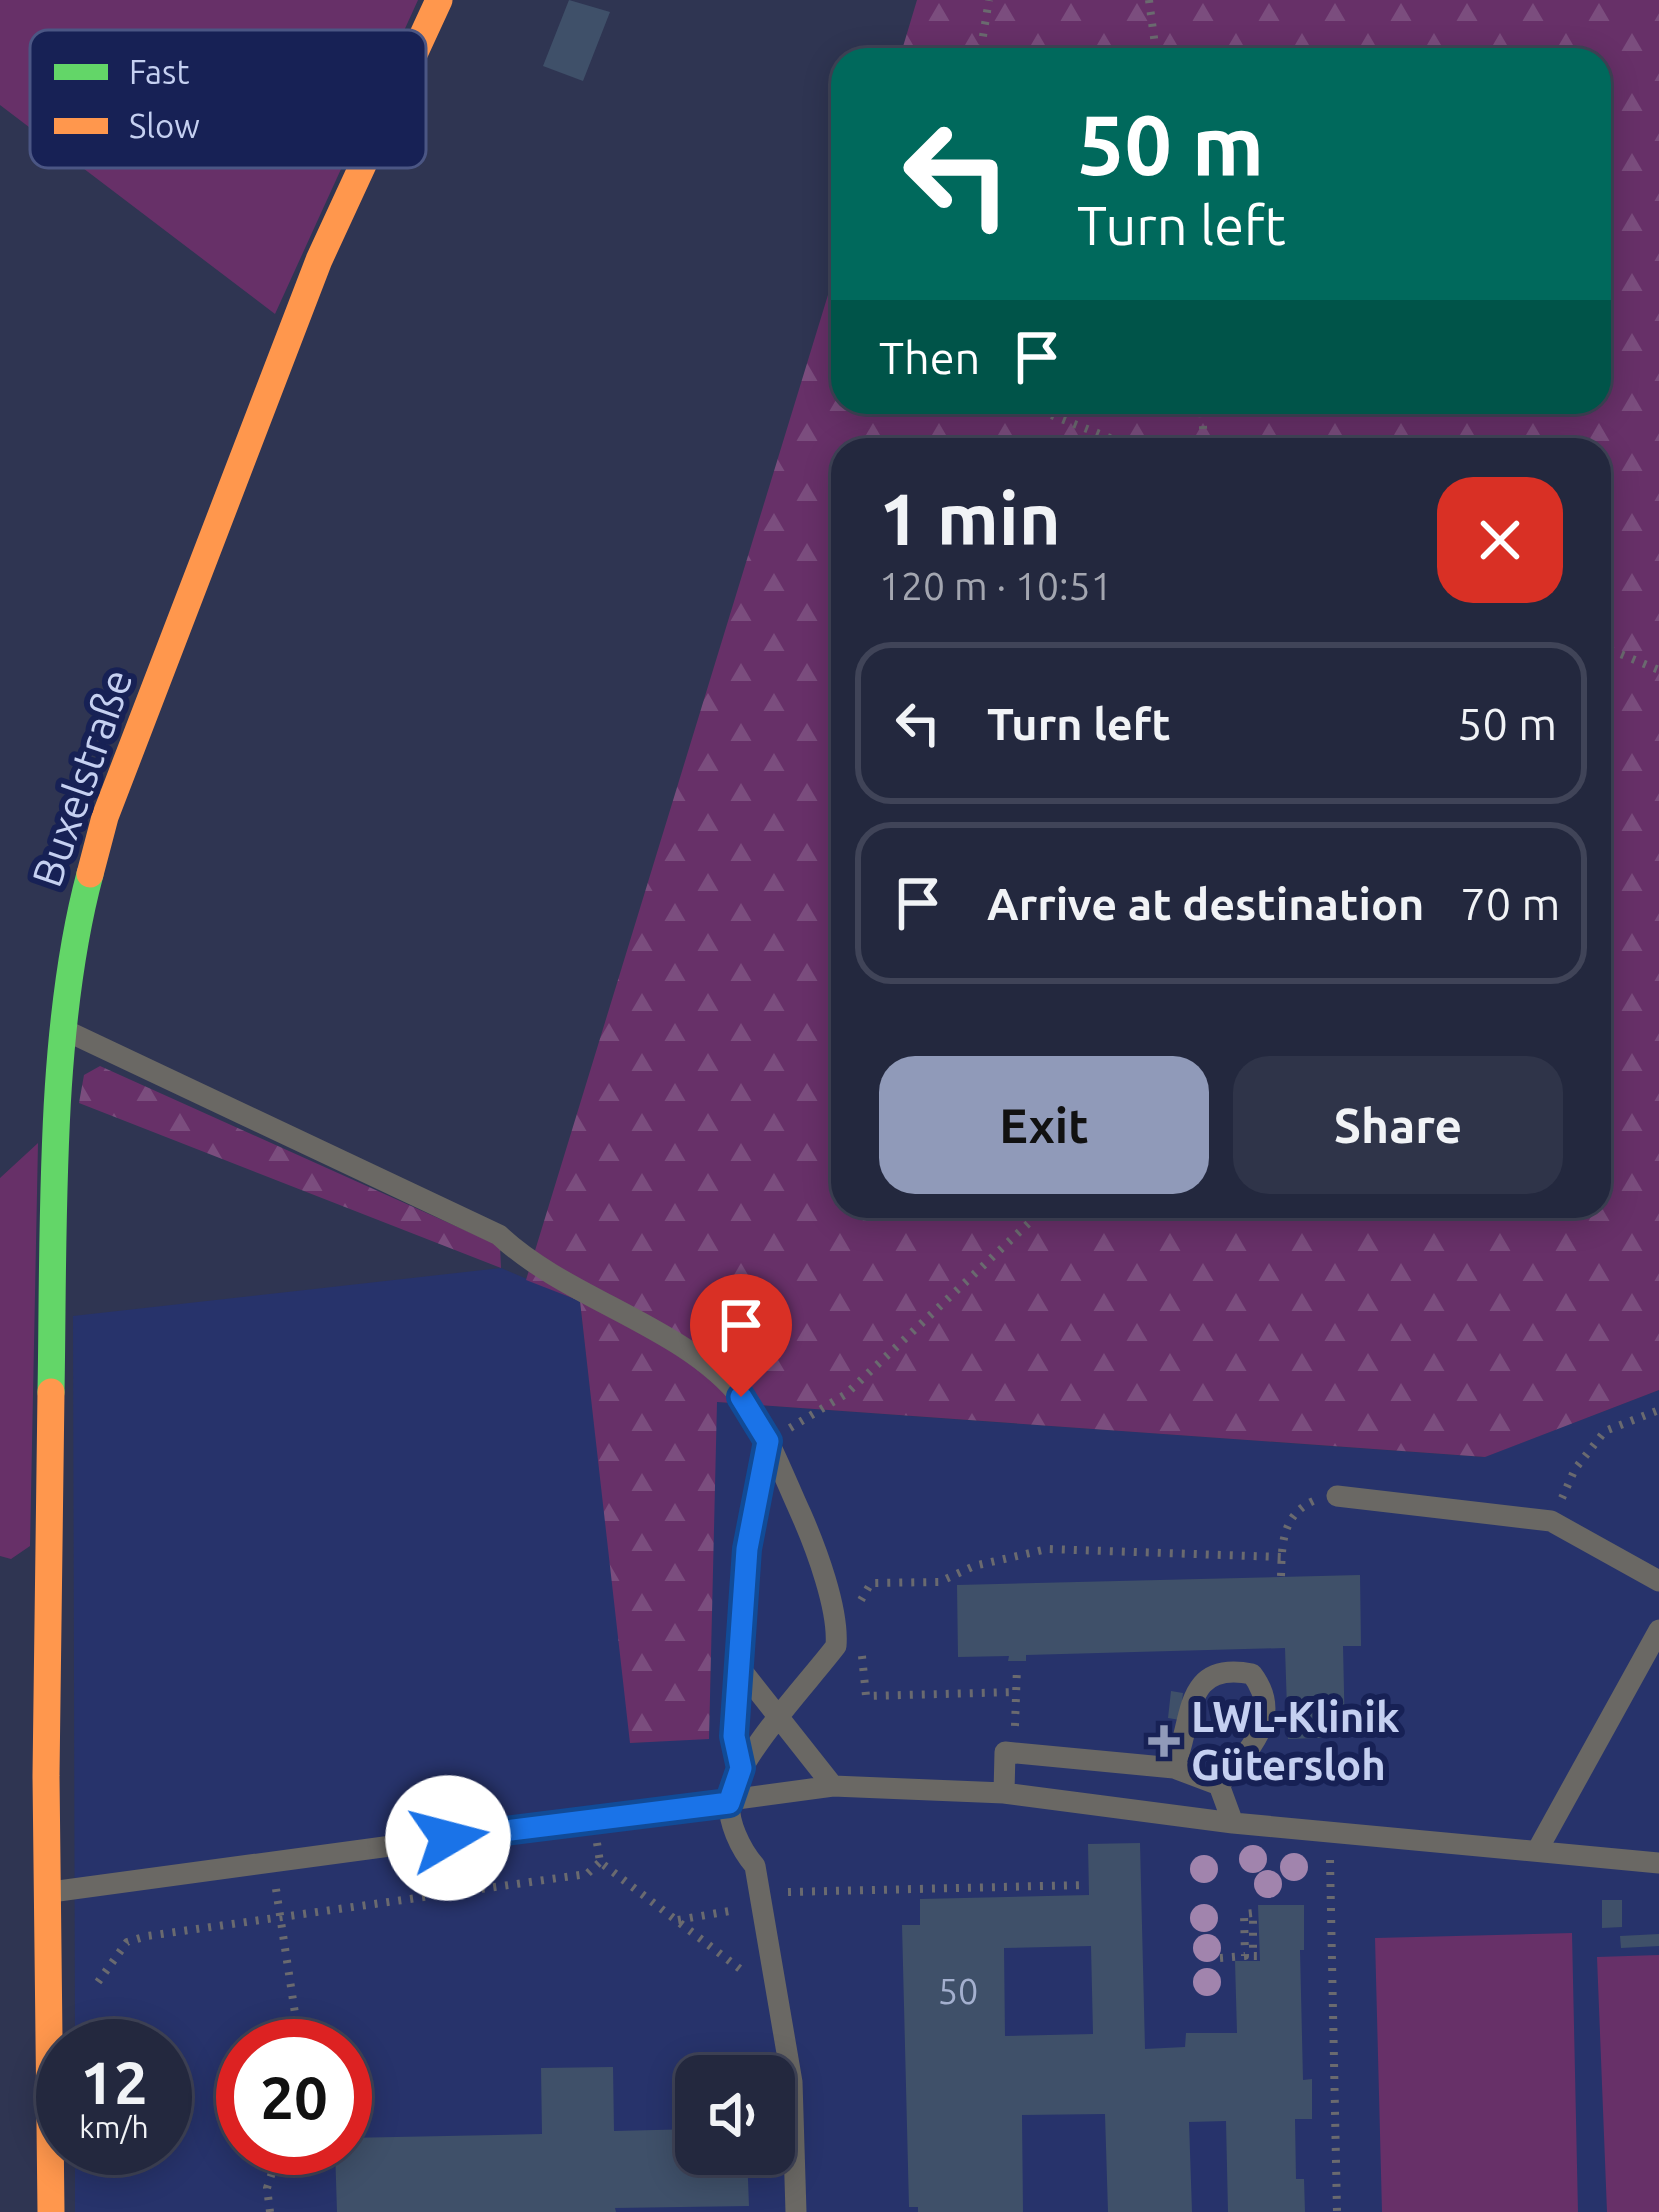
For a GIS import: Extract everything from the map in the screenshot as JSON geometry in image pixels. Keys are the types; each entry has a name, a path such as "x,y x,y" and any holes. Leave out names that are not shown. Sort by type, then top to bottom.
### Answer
{"street":[{"name":"Buxelstraße","path":"425,30 439,0"},
{"name":"Buxelstraße","path":"51,2212 46,1776 52,1347 59,1097 77,923 105,817 319,260 361,168"}],"lane":[{"path":"65,1030 499,1235 525,1260 680,1345 741,1397 768,1441 806,1526 838,1626 836,1646 741,1768 729,1803 742,1851 755,1866 780,2000 792,2082 796,2212"},
{"path":"741,1768 734,1736 747,1549 768,1441"},
{"path":"1337,1496 1551,1521 1659,1581"},
{"path":"1538,1849 1659,1630"},
{"path":"739,1667 833,1786"},
{"path":"1174,1768 1186,1740 1193,1696 1208,1676 1227,1669 1252,1674 1264,1689 1265,1718 1253,1744 1220,1785"},
{"path":"1004,1793 1006,1752 1174,1768 1220,1785"},
{"path":"1220,1785 1233,1823"},
{"path":"49,1892 833,1786 1004,1793 1233,1823 1659,1862"}],"path":[{"path":"981,48 989,0"},
{"path":"1149,0 1155,48"},
{"path":"1049,414 1110,438"},
{"path":"1611,650 1659,670"},
{"path":"768,1441 846,1394 1034,1218"},
{"path":"1551,1521 1575,1468 1605,1431 1659,1410"},
{"path":"1281,1576 1281,1543 1289,1520 1304,1505 1337,1496"},
{"path":"860,1618 860,1602 871,1583 939,1582 974,1566 1047,1549 1282,1557"},
{"path":"862,1652 866,1696 1017,1692"},
{"path":"1014,1753 1017,1667"},
{"path":"1329,1831 1337,2212"},
{"path":"92,1992 127,1942 147,1936 586,1874 600,1862 780,2000"},
{"path":"271,1864 296,2019"},
{"path":"678,1920 762,1903 782,1892 1086,1885"},
{"path":"1220,1958 1245,1956 1244,1913 1253,1913 1252,1956 1260,1956"},
{"path":"270,2212 267,2188 271,2175"}],"shaded area":[{"name":"LWL-Klinik Gütersloh","path":"501,1268 580,1301 631,1743 709,1738 716,1402 1484,1457 1659,1390 1659,2212 75,2212 75,2175 192,2175 192,2019 75,2019 73,1316"}],"green space":[{"path":"0,0 418,0 404,30 30,30 30,128 0,105"},
{"path":"917,0 1659,0 1659,1390 1485,1457 717,1402 709,1739 630,1743 580,1301 526,1280 831,285 831,414 1611,414 1611,48 903,48"},
{"path":"83,168 341,168 275,314"},
{"path":"100,1066 500,1246 501,1268 79,1103 84,1075"},
{"path":"38,1143 30,1546 11,1559 0,1556 0,1178"},
{"path":"1572,1933 1578,2212 1382,2212 1375,1938"},
{"path":"1659,1955 1659,2212 1607,2212 1597,1957"}],"building":[{"path":"569,0 610,12 583,81 543,66"},
{"path":"1360,1575 1361,1646 1343,1646 1345,1737 1288,1739 1285,1648 1026,1655 1026,1661 1008,1661 1009,1656 958,1657 957,1585"},
{"path":"1171,1691 1183,1693 1180,1720 1168,1718"},
{"path":"1140,1843 1145,2049 1185,2047 1186,2033 1237,2033 1235,1961 1260,1961 1258,1905 1304,1905 1304,1950 1300,1950 1303,2080 1312,2079 1312,2119 1295,2119 1296,2179 1304,2179 1305,2212 1228,2212 1226,2121 1189,2122 1192,2212 1108,2212 1105,2114 1022,2115 1023,2212 918,2212 918,2207 909,2207 902,1925 920,1925 920,1899 1089,1895 1088,1844","holes":["1091,1946 1093,2034 1005,2036 1004,1948"]},
{"path":"447,1871 448,1880 420,1884 419,1875"},
{"path":"1602,1900 1622,1900 1622,1927 1602,1928"},
{"path":"1659,1934 1659,1946 1621,1948 1620,1936"},
{"path":"613,2067 614,2131 675,2130 675,2175 748,2175 749,2206 615,2208 616,2212 337,2212 336,2175 372,2175 372,2137 542,2134 541,2068"}],"traffic: fast":[{"path":"51,1392 60,1064 76,935 90,874"}],"traffic: slow":[{"path":"425,30 439,0"},
{"path":"90,874 105,817 319,260 361,168"},
{"path":"51,1392 46,1776 51,2212"}],"place":[{"name":"LWL-Klinik Gütersloh","path":"1164,1741"}],"route":[{"path":"448,1838 729,1803 741,1768 734,1736 747,1549 768,1441 741,1397"}]}
